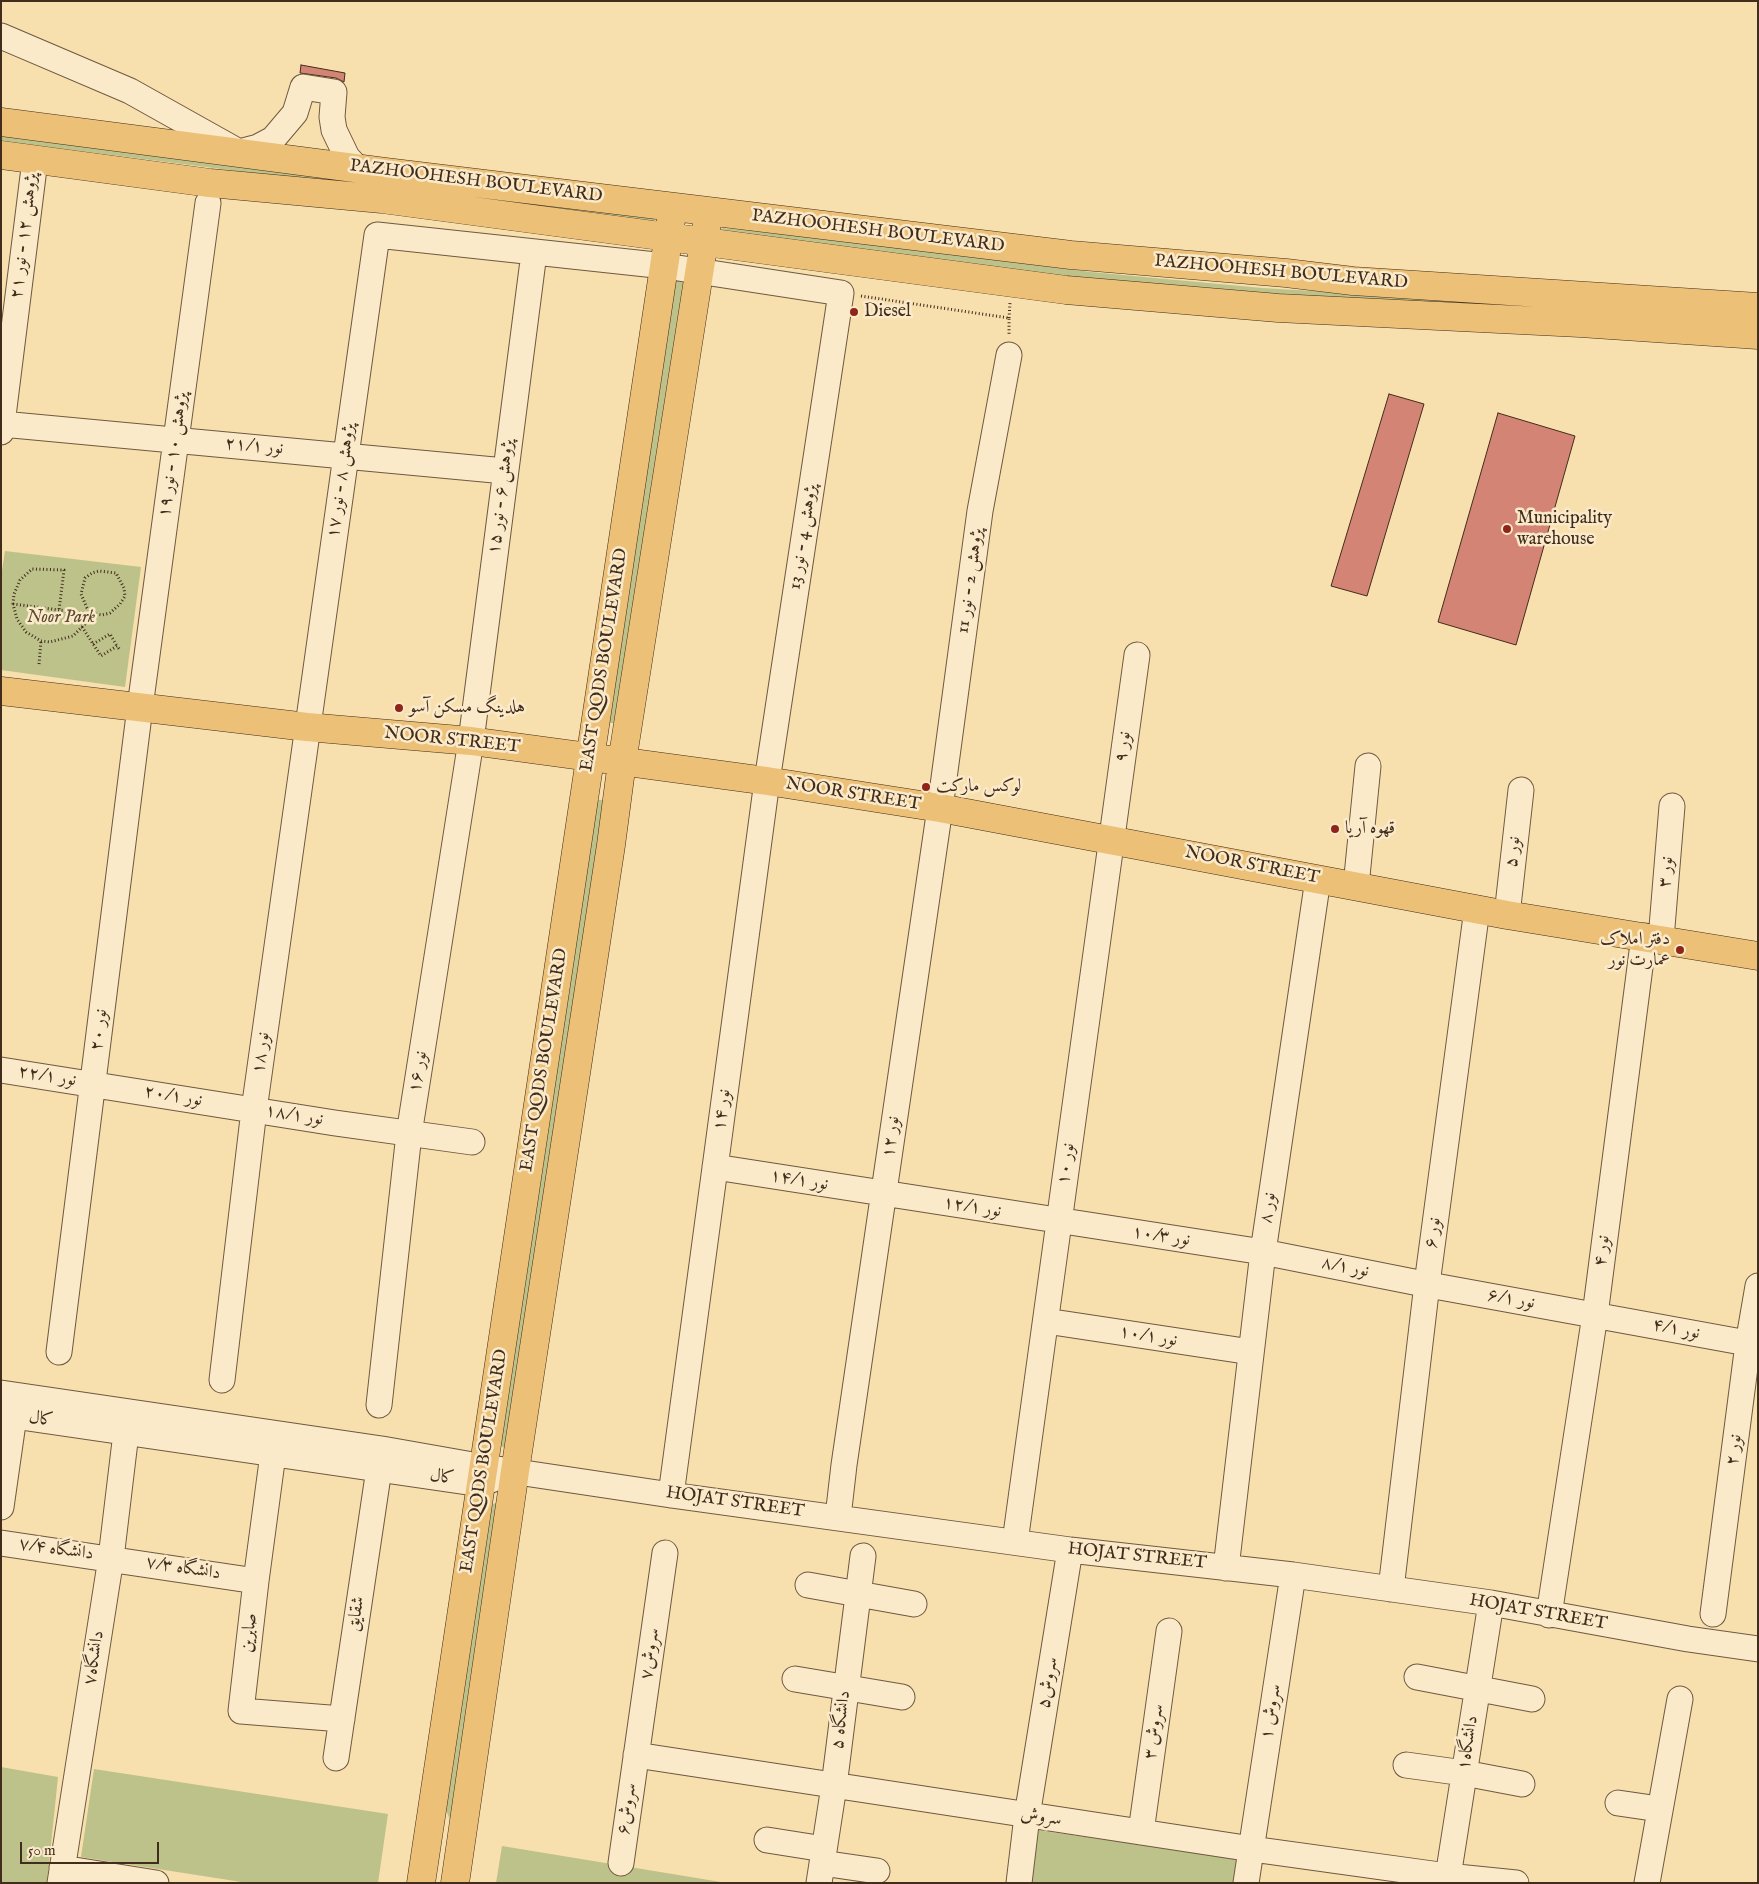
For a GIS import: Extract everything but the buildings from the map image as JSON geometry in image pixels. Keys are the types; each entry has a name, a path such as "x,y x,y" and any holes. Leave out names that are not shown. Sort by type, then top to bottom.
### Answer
{"main road":[{"name":"PAZHOOHESH BOULEVARD","path":"1,122 358,169 1071,255 1353,280 1758,307"},
{"name":"PAZHOOHESH BOULEVARD","path":"1,156 210,183 382,199 1066,290 1278,308 1580,322 1758,335"},
{"name":"EAST QODS BOULEVARD","path":"421,1883 673,206"},
{"name":"EAST QODS BOULEVARD","path":"455,1883 514,1471 611,845 622,762 709,211"},
{"name":"NOOR STREET","path":"1,691 307,728 471,741 940,808 1507,915 1758,956"}],"street":[{"path":"1,36 130,91 239,152 258,147 273,139 296,113 303,87 334,92 332,117 334,130 347,157 358,169"},
{"name":"پژوهش ۱۲ - نور ۲۱","path":"2,428 35,160"},
{"name":"پژوهش ۱۰ - نور ۱۹","path":"140,707 208,203"},
{"name":"پژوهش ۸ - نور ۱۷","path":"307,728 377,235 534,253"},
{"path":"534,253 665,266 841,293"},
{"name":"پژوهش ۶ - نور ۱۵","path":"471,741 534,253"},
{"name":"پژوهش 4 - نور 13","path":"767,782 841,293"},
{"name":"پژوهش 2 - نور 11","path":"940,808 980,511 1008,355"},
{"name":"نور ۲۱/۱","path":"2,428 176,440 505,471"},
{"name":"نور ۹","path":"1111,839 1137,655"},
{"name":"نور ۲۰","path":"59,1352 140,707"},
{"name":"نور ۱۸","path":"222,1380 254,1110 307,728"},
{"name":"نور ۱۶","path":"379,1405 409,1134 471,741"},
{"path":"1356,886 1368,766"},
{"name":"نور ۱۴","path":"671,1495 767,782"},
{"name":"نور ۵","path":"1507,915 1521,790"},
{"name":"نور ۳","path":"1653,938 1672,806"},
{"name":"نور ۱۲","path":"838,1517 940,808"},
{"name":"نور ۱۰","path":"1015,1542 1024,1489 1111,839"},
{"name":"نور ۸","path":"1226,1568 1262,1252 1318,879"},
{"name":"نور ۶","path":"1391,1589 1427,1284 1477,909"},
{"name":"نور ۴","path":"1549,1615 1653,938"},
{"name":"نور ۲۲/۱","path":"1,1070 93,1084"},
{"name":"نور ۲۰/۱","path":"93,1084 254,1110"},
{"name":"نور ۱۸/۱","path":"254,1110 472,1142"},
{"name":"نور ۱۴/۱","path":"715,1168 884,1194"},
{"name":"نور ۱۲/۱","path":"884,1194 1059,1222"},
{"name":"نور ۱۰/۳","path":"1059,1222 1262,1252"},
{"name":"نور ۸/۱","path":"1262,1252 1427,1284"},
{"name":"نور ۶/۱","path":"1427,1284 1595,1315"},
{"name":"نور ۲","path":"1713,1614 1753,1344 1758,1286"},
{"name":"نور ۴/۱","path":"1595,1315 1753,1344"},
{"name":"نور ۱۰/۱","path":"1046,1321 1251,1352"},
{"name":"کال","path":"1,1393 382,1449 483,1475"},
{"path":"1,1507 8,1415"},
{"name":"کال","path":"8,1415 379,1470 483,1475 514,1471"},
{"name":"دانشگاه۷","path":"61,1875 110,1558 126,1433"},
{"name":"صابرین","path":"273,1454 241,1711 342,1719"},
{"name":"شقایق","path":"336,1758 379,1470"},
{"name":"HOJAT STREET","path":"514,1471 671,1495 1070,1550 1293,1575 1491,1603 1549,1615 1758,1649"},
{"name":"دانشگاه ۷/۴","path":"1,1542 110,1558"},
{"name":"سروش۵","path":"1019,1883 1027,1816 1070,1550"},
{"name":"سروش۷","path":"636,1755 665,1553"},
{"name":"دانشگاه ۵","path":"821,1865 834,1786 863,1556"},
{"name":"دانشگاه ۷/۳","path":"110,1558 256,1581"},
{"name":"سروش ۱","path":"1246,1883 1293,1575"},
{"path":"808,1585 914,1604"},
{"name":"دانشگاه۱","path":"1447,1879 1491,1603"},
{"name":"سروش ۳","path":"1141,1832 1169,1631"},
{"path":"1417,1677 1532,1699"},
{"path":"794,1679 902,1696"},
{"path":"1647,1883 1680,1699"},
{"name":"سروش","path":"636,1755 1447,1879 1516,1883"},
{"name":"سروش۶","path":"621,1863 636,1755"},
{"path":"1406,1765 1522,1784"},
{"path":"1618,1803 1659,1809"},
{"path":"767,1840 821,1865 877,1870"},
{"path":"61,1875 156,1883"}],"path":[{"path":"841,293 1009,318 1008,355"},
{"path":"59,610 64,570 32,569 20,580 14,594 13,604 17,619 21,627 31,636 41,641 50,642 73,636 82,627 89,614"},
{"path":"13,604 102,615 116,609 125,596 124,588 116,573 99,571 85,578 80,594 87,608 96,614"},
{"path":"82,627 101,656 117,646"},
{"path":"93,644 110,634 120,650"},
{"path":"39,664 41,641"}],"green space":[{"path":"1,133 654,215 655,219 653,222 647,223 1,141"},
{"path":"723,228 829,239 1091,272 1262,288 1758,317 1758,324 1260,296 1127,285 725,236 719,230"},
{"path":"674,274 686,275 616,723 610,723 607,718"},
{"name":"Noor Park","path":"5,551 141,567 125,687 1,670 1,577"},
{"path":"598,800 602,800 605,805 509,1447 504,1448 500,1445 595,804"},
{"path":"495,1503 499,1505 448,1883 442,1883 451,1822 444,1806 490,1506"},
{"path":"1,1767 58,1777 47,1883 1,1883"},
{"path":"94,1769 388,1814 378,1883 248,1883 81,1857"},
{"path":"1036,1830 1250,1860 1244,1883 1028,1883"},
{"path":"502,1846 727,1883 496,1883"}],"place":[{"name":"Diesel","path":"854,312"},
{"name":"Municipality warehouse","path":"1507,529"},
{"name":"هلدینگ مسکن آسو","path":"399,708"},
{"name":"لوکس مارکت","path":"926,787"},
{"name":"قهوه آریا","path":"1335,829"},
{"name":"دفتر املاک عمارت نور","path":"1680,950"}]}
